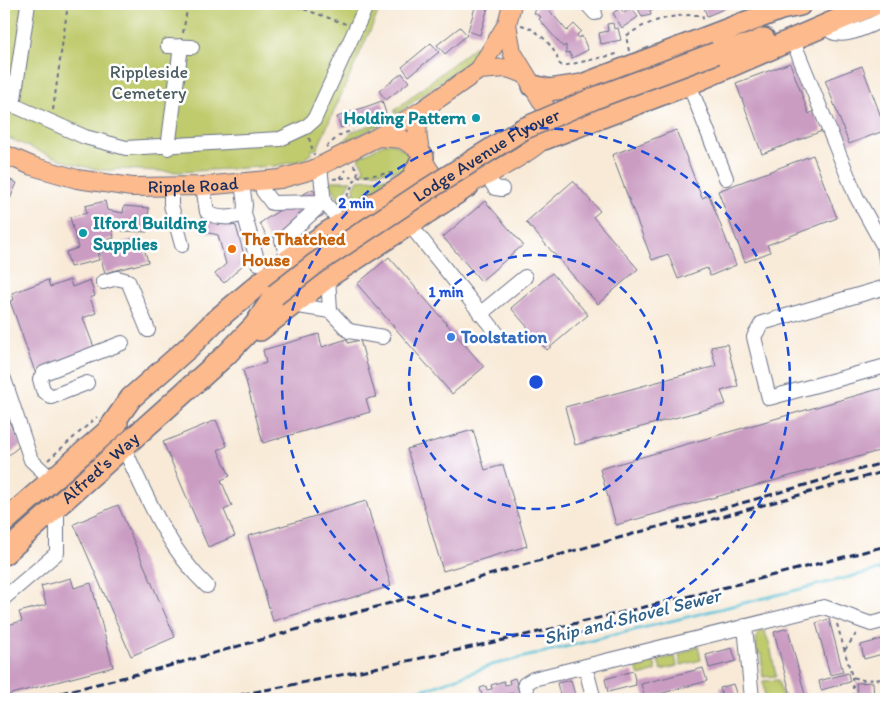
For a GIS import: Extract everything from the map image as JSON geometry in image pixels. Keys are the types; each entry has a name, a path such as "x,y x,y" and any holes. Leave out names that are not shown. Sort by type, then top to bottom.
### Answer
{"highway":[{"path":"716,53 750,45 844,4"},
{"path":"544,139 689,84 793,41 875,4"},
{"path":"716,53 747,33 784,16 802,5"},
{"path":"529,80 550,90 582,85 781,8 802,5"},
{"name":"Lodge Avenue Flyover","path":"195,382 284,300 323,258 448,176 524,129 596,98 716,53"},
{"path":"106,432 131,398 215,321 288,260 341,217 405,185 412,179 421,153"},
{"path":"284,300 328,277 468,186"},
{"name":"Lodge Avenue Flyover","path":"106,432 244,313 284,300"},
{"name":"Alfred's Way","path":"4,554 124,448 195,382"},
{"name":"Alfred's Way","path":"4,522 45,474 106,432"}],"main road":[{"path":"378,136 402,139 421,153 442,181 451,186 468,186 544,139 550,124 548,113 512,52 512,4"},
{"path":"479,70 513,25"},
{"path":"479,70 507,68 529,80"},
{"name":"Ripple Road","path":"4,154 32,166 77,179 132,187 203,186 280,179 321,163 378,136 421,111 479,70"},
{"path":"421,111 416,127 421,153"}],"street":[{"path":"28,4 8,103 85,138 126,148 168,148 280,139 306,127 314,120 367,4"},
{"path":"826,26 831,32 842,34 858,30 886,18"},
{"path":"793,41 856,196 884,247 886,259"},
{"path":"168,148 180,46"},
{"path":"689,84 726,178"},
{"path":"321,163 324,202"},
{"path":"487,175 495,188 502,189"},
{"path":"262,181 263,191 272,204 324,202 341,217"},
{"path":"242,183 245,205 244,213 258,263"},
{"path":"203,186 207,212 212,216 239,216 244,213"},
{"path":"171,187 171,205 182,245"},
{"path":"288,260 282,240 324,202"},
{"path":"410,225 499,336"},
{"path":"328,277 330,311"},
{"path":"480,314 525,277"},
{"path":"103,282 117,278 128,281 148,330"},
{"path":"886,287 762,323 754,337 769,398 886,366"},
{"path":"284,300 330,311 349,331 382,337"},
{"path":"87,383 51,396 43,390 40,380 44,373 122,343"},
{"path":"4,379 27,452 31,460 45,474"},
{"path":"124,448 161,524 192,571 207,586"},
{"path":"4,598 57,553 57,506"},
{"path":"528,699 525,687 526,682 824,607 871,624 886,620"},
{"path":"745,626 752,699"},
{"path":"585,666 593,696"}],"path":[{"path":"52,123 68,4"},
{"path":"180,46 188,4"},
{"path":"289,4 356,28"},
{"path":"629,51 626,36 641,25 681,14 702,15 707,28"},
{"path":"513,25 531,27 556,53 557,61 563,66 620,53"},
{"path":"306,127 321,163 340,178 394,173"},
{"path":"321,163 340,135 353,130"},
{"path":"341,217 358,171 351,160"},
{"path":"340,178 346,170"},
{"path":"45,474 103,411"},
{"path":"834,611 852,678 854,699"},
{"path":"845,650 864,622"},
{"path":"852,678 863,680 886,679"}],"green space":[{"name":"Rippleside Cemetery","path":"4,4 382,4 317,149 311,150 312,153 303,160 275,166 179,172 93,169 77,165 4,136"},
{"path":"481,46 479,53 397,114 395,113 395,110 474,47"},
{"path":"383,121 384,123 344,142 353,131"},
{"path":"392,143 406,151 409,163 406,170 362,173 364,167 358,158 383,144"},
{"path":"400,177 344,209 352,192 355,193 354,187 358,180"},
{"path":"331,181 351,181 337,206 338,196 330,185"},
{"path":"764,630 770,645 776,676 763,677 761,654 757,652 756,642 757,636"},
{"path":"698,646 701,660 681,665 679,655"},
{"path":"675,656 677,666 661,670 658,660"},
{"path":"654,661 656,671 639,676 636,666"},
{"path":"778,680 783,699 765,699 763,681"}],"building":[{"path":"476,4 489,4 480,35 468,31"},
{"path":"539,4 551,5 549,10 567,31 574,24 581,31 577,35 578,38 582,36 588,50 572,58 569,52 566,53 566,45 563,47 539,19 541,17 534,13"},
{"path":"636,4 676,4 677,7 668,9 667,6 650,10 651,15 642,17"},
{"path":"681,4 701,4 700,7 681,6"},
{"path":"724,4 726,8 707,16 703,5"},
{"path":"620,8 624,13 631,8 638,17 622,28 613,13"},
{"path":"613,23 614,29 618,28 621,40 601,44 599,33 608,31 607,24"},
{"path":"460,27 467,35 445,54 437,45"},
{"path":"431,43 439,52 409,76 402,67"},
{"path":"790,63 809,114 814,111 822,131 762,154 736,83"},
{"path":"862,66 886,130 849,144 825,80"},
{"path":"402,73 409,82 386,100 379,91"},
{"path":"382,101 386,113 341,128 337,117"},
{"path":"676,130 702,198 709,195 736,265 710,276 707,268 678,279 668,254 652,260 612,155"},
{"path":"813,155 837,218 767,245 770,252 745,262 718,191"},
{"path":"4,177 17,183 9,201 6,200 4,207"},
{"path":"573,181 600,211 593,217 638,269 598,304 526,222"},
{"path":"313,189 326,214 298,228 268,239 260,223 286,206 285,204"},
{"path":"105,201 107,210 123,213 124,206 149,208 147,232 122,231 122,222 110,219 114,238 94,243 99,260 70,267 66,252 78,248 70,217 87,213 85,206"},
{"path":"485,201 523,245 481,281 443,237"},
{"name":"The Thatched House","path":"203,218 236,226 246,262 224,283 215,274 226,264 218,235 200,231"},
{"path":"141,237 148,262 105,273 99,252 103,251 102,248"},
{"path":"389,257 484,367 452,394 357,284"},
{"path":"552,273 588,315 547,350 511,308"},
{"path":"48,280 50,287 70,280 72,287 90,280 95,296 90,298 96,313 83,318 95,350 35,372 10,301 14,300 12,293"},
{"path":"319,334 322,347 347,339 348,343 360,340 376,397 366,399 370,412 263,443 243,370 266,363 263,350"},
{"path":"727,344 738,386 721,391 726,404 575,445 565,407 716,366 711,347"},
{"path":"886,387 886,449 616,525 600,469"},
{"path":"4,412 21,445 4,459"},
{"path":"216,420 227,446 218,450 230,476 221,480 232,506 224,510 235,536 208,547 163,442"},
{"path":"473,430 485,470 503,465 527,546 443,571 407,449"},
{"path":"366,501 391,586 273,621 248,536"},
{"path":"118,505 175,637 131,656 74,524"},
{"path":"71,578 74,588 91,583 113,667 4,696 4,626 22,621 19,612 46,605 41,586"},
{"path":"829,619 843,672 830,675 816,623"},
{"path":"788,628 806,699 792,699 774,632"},
{"path":"886,638 886,653 864,659 861,645"},
{"path":"732,648 736,661 709,668 706,655"},
{"path":"703,668 707,681 645,698 641,684"},
{"path":"633,671 636,685 608,692 605,679"},
{"path":"848,673 850,682 821,690 819,681"},
{"path":"515,678 521,699 515,699 513,693 507,694 509,699 483,699 480,688 486,686 487,690 492,689 491,685 504,681 505,685 510,684 509,680"},
{"path":"571,680 576,699 561,699 557,683"},
{"path":"873,682 874,699 858,699 856,683"},
{"path":"733,684 738,699 723,699 720,688"}],"waterway":[{"name":"Ship and Shovel Sewer","path":"386,699 436,686 492,665 886,568"}],"railway":[{"path":"37,699 165,667 886,462"},
{"path":"677,529 886,471"},
{"path":"218,699 386,666 554,628 886,546"}],"place":[{"name":"Holding Pattern","path":"476,118"},
{"name":"Ilford Building Supplies","path":"83,233"},
{"name":"The Thatched House","path":"232,249"},
{"name":"Toolstation","path":"451,337"}]}
